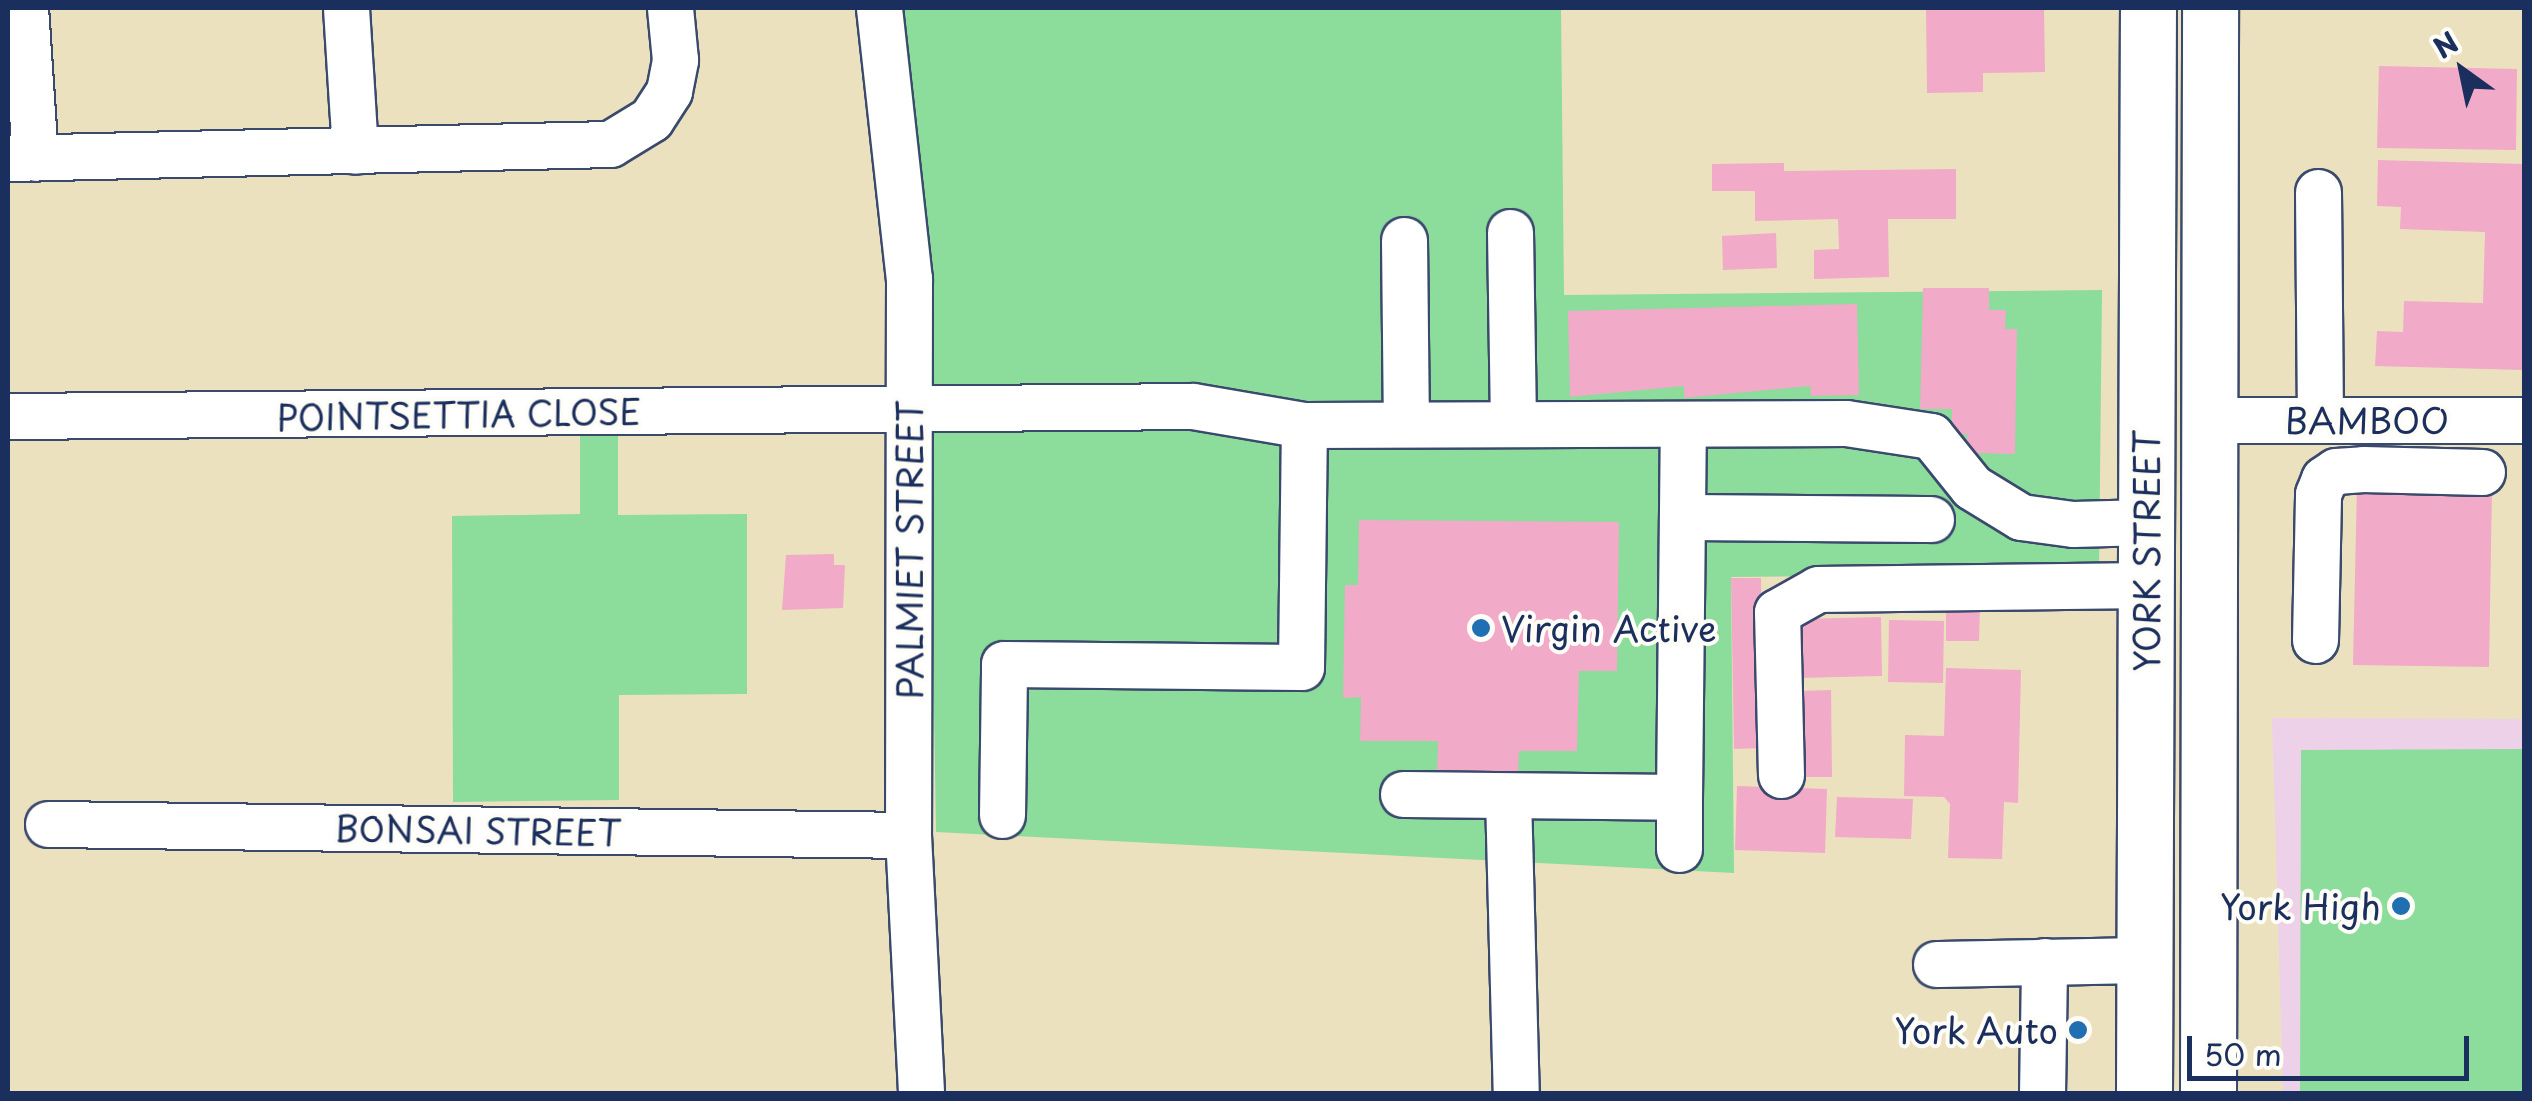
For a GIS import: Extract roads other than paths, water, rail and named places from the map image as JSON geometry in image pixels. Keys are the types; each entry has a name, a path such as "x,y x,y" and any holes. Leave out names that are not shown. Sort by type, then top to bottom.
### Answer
{"main road":[{"name":"YORK STREET","path":"2144,1094 2148,8"},
{"name":"YORK STREET","path":"2208,1094 2210,8"}],"street":[{"path":"25,8 21,158 568,150 627,139 651,119 669,91 675,60 670,8"},
{"path":"346,8 356,151"},
{"name":"PALMIET STREET","path":"879,8 909,278 908,835 921,1094"},
{"path":"2318,192 2320,420"},
{"path":"1510,232 1513,424"},
{"path":"1404,240 1406,422"},
{"name":"POINTSETTIA CLOSE","path":"8,416 910,405 1193,406 1304,425 1406,422 1684,429 1903,428 1930,436 1972,486 2020,517 2073,524 2147,522"},
{"name":"BAMBOO","path":"2209,420 2524,420"},
{"path":"2316,640 2318,494 2324,480 2350,470 2462,472 2440,420"},
{"path":"1002,816 1004,664 1301,667 1304,425"},
{"path":"1678,849 1684,429"},
{"path":"1682,517 1931,519"},
{"path":"1781,774 1777,612 1818,589 2146,585"},
{"path":"1403,794 1679,797"},
{"path":"1508,796 1516,1094"},
{"name":"BONSAI STREET","path":"48,824 908,835"},
{"path":"2042,1094 2044,960"},
{"path":"1936,964 2144,960"}],"place":[{"name":"Virgin Active","path":"1481,628"},
{"name":"York High","path":"2401,906"},
{"name":"York Auto","path":"2078,1030"}]}
